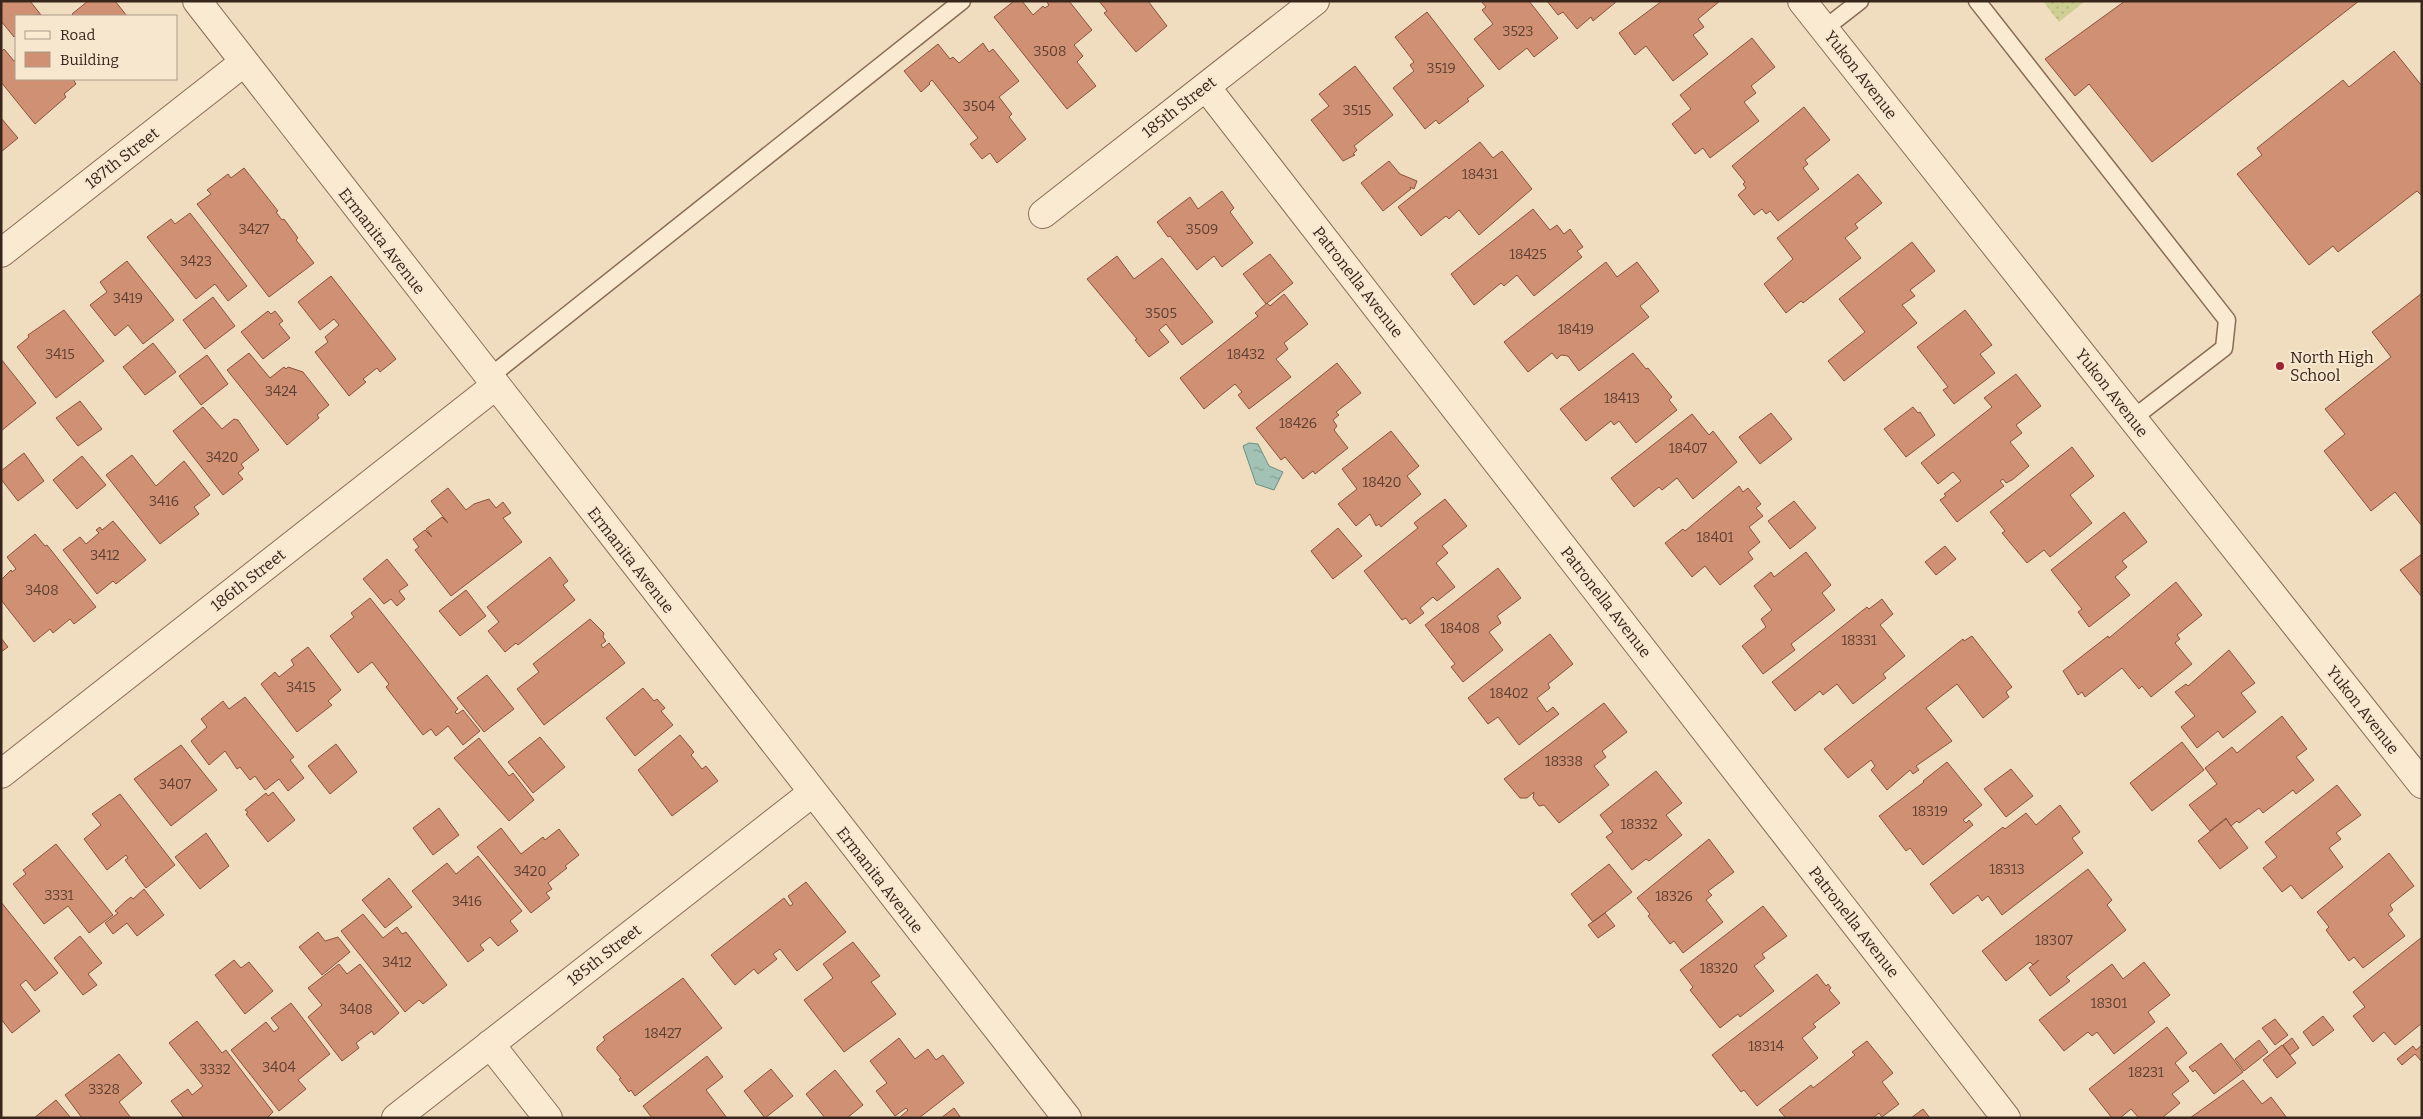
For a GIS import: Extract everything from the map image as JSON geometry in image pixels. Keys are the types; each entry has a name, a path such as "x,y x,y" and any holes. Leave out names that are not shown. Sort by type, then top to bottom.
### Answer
{"street":[{"name":"Ermanita Avenue","path":"197,1 243,63 1067,1118"},
{"name":"185th Street","path":"1043,214 1315,1"},
{"name":"Yukon Avenue","path":"1802,1 2422,784"},
{"name":"187th Street","path":"1,253 243,63"},
{"name":"Patronella Avenue","path":"1206,87 2006,1118"},
{"name":"186th Street","path":"1,774 492,382"},
{"name":"185th Street","path":"396,1118 812,793"},
{"path":"490,1044 548,1118"}],"lane":[{"path":"492,382 962,1"},
{"path":"1824,29 1860,1"},
{"path":"1977,1 2227,320 2224,348 2132,419"}],"green space":[{"path":"2043,1 2085,1 2059,22"}],"water":[{"path":"1249,443 1258,444 1269,466 1283,472 1274,490 1256,484 1243,446"}],"building":[{"path":"1,1 30,1 41,15 15,15 14,37 1,21"},
{"path":"88,1 115,1 126,15 73,15"},
{"path":"1014,1 1022,1 1033,15 1043,6 1045,8 1049,5 1046,1 1069,1 1092,30 1074,45 1083,56 1077,62 1096,86 1067,109 994,17"},
{"path":"1099,1 1148,1 1167,26 1136,52 1104,13 1107,11"},
{"path":"1481,1 1529,1 1558,38 1534,57 1527,48 1499,70 1474,39 1493,24 1482,10 1486,7"},
{"path":"1547,1 1616,2 1593,21 1591,17 1577,29 1563,12 1558,15"},
{"path":"1662,1 1720,1 1698,19 1704,27 1693,35 1708,54 1673,81 1646,46 1635,55 1619,33"},
{"path":"2125,1 2359,1 2152,162 2089,84 2075,96 2045,59"},
{"path":"1427,12 1484,86 1467,99 1469,101 1439,124 1436,120 1425,129 1393,88 1414,71 1410,65 1414,62 1395,37"},
{"path":"1752,38 1775,67 1751,86 1756,93 1744,102 1759,121 1710,158 1703,148 1695,154 1672,124 1691,109 1680,95"},
{"path":"983,43 989,52 993,49 1019,81 999,97 1012,114 1009,117 1026,139 997,163 990,153 982,159 970,144 978,138 932,80 921,92 904,71 938,44 950,59 953,57 959,63"},
{"path":"4,49 15,60 15,80 74,80 76,84 64,94 66,97 35,124 1,82 1,52"},
{"path":"2394,51 2422,86 2422,196 2417,191 2338,252 2333,246 2309,265 2237,174 2262,155 2257,148 2343,80 2349,87"},
{"path":"1355,66 1393,115 1354,146 1357,150 1353,154 1355,155 1343,161 1311,120 1329,106 1319,94"},
{"path":"1804,107 1830,140 1805,160 1808,164 1803,168 1819,189 1778,221 1770,211 1766,214 1762,209 1754,215 1738,195 1746,188 1743,184 1745,182 1732,166"},
{"path":"1,118 18,138 1,152"},
{"path":"1480,142 1493,158 1502,151 1532,189 1479,235 1459,210 1449,219 1446,216 1421,236 1398,207"},
{"path":"1389,161 1400,174 1417,181 1414,189 1410,187 1411,189 1383,211 1361,183"},
{"path":"244,168 278,211 276,212 282,220 284,219 298,238 296,240 314,263 269,297 197,204 211,194 207,190 228,174 231,178"},
{"path":"1858,174 1882,203 1855,224 1858,228 1845,238 1861,258 1803,303 1801,301 1786,313 1764,284 1793,259 1777,238"},
{"path":"1222,191 1234,208 1230,212 1253,243 1222,267 1214,256 1197,270 1157,222 1190,197 1198,209"},
{"path":"1533,209 1550,230 1557,225 1564,234 1570,229 1583,247 1577,251 1582,257 1534,296 1517,275 1504,286 1501,283 1474,305 1451,274"},
{"path":"190,213 247,286 228,301 215,284 196,299 147,237 171,219 175,224"},
{"path":"1912,242 1935,271 1910,290 1915,296 1902,305 1917,323 1844,381 1828,361 1865,332 1839,299"},
{"path":"1270,254 1293,283 1266,304 1243,274"},
{"path":"1117,256 1134,279 1162,258 1213,322 1182,345 1166,324 1159,330 1169,342 1149,357 1135,340 1137,339 1087,279"},
{"path":"127,261 174,320 143,344 128,325 115,336 90,305 107,292 100,282"},
{"path":"1606,262 1617,277 1637,262 1659,291 1640,306 1649,317 1579,371 1568,356 1561,355 1557,359 1552,353 1528,372 1504,342"},
{"path":"331,276 396,359 380,372 377,368 363,379 366,382 349,396 315,352 328,342 325,337 339,325 334,319 320,330 298,302"},
{"path":"2422,293 2422,526 2395,492 2371,511 2324,451 2345,434 2325,409 2391,357 2372,332"},
{"path":"1284,294 1308,324 1284,343 1288,349 1276,359 1291,377 1249,409 1238,395 1242,392 1235,384 1204,409 1180,378 1258,316 1255,313 1267,303 1270,306"},
{"path":"213,297 235,326 205,349 183,320"},
{"path":"64,310 104,361 56,398 17,347 29,337 28,335"},
{"path":"1965,310 1992,345 1980,354 1995,373 1954,404 1943,390 1948,387 1917,347"},
{"path":"268,311 271,314 275,311 283,321 279,324 290,338 263,359 241,332"},
{"path":"153,343 176,372 145,395 123,367"},
{"path":"249,353 270,378 284,367 303,372 329,405 317,415 319,418 287,445 227,370"},
{"path":"1633,353 1672,397 1669,400 1677,410 1636,443 1619,421 1614,425 1611,421 1586,441 1560,409"},
{"path":"207,355 228,384 201,405 179,376"},
{"path":"1,359 36,403 1,431"},
{"path":"1337,363 1361,393 1336,412 1339,415 1333,420 1337,426 1334,430 1348,448 1315,474 1313,471 1303,479 1285,457 1281,460 1256,428"},
{"path":"2016,374 2041,406 2016,425 2022,433 2010,442 2029,466 2012,480 2006,483 2003,479 2000,481 2004,486 1957,522 1940,500 1946,496 1944,494 1961,481 1953,472 1938,484 1921,463 1992,407 1984,398"},
{"path":"80,401 102,429 78,446 56,418"},
{"path":"203,407 222,429 234,419 238,420 259,450 241,464 244,468 238,473 243,479 223,495 173,431"},
{"path":"1913,407 1918,413 1920,412 1935,435 1906,457 1884,429"},
{"path":"1771,413 1792,439 1760,464 1739,437"},
{"path":"1692,414 1709,435 1713,431 1737,462 1693,499 1677,478 1662,490 1659,487 1634,507 1611,478"},
{"path":"1391,431 1419,466 1407,476 1421,494 1381,527 1379,524 1376,526 1370,514 1356,526 1338,504 1357,489 1342,469"},
{"path":"2072,447 2094,476 2070,495 2092,523 2050,557 2044,550 2027,563 2002,533 2005,531 1990,512"},
{"path":"24,453 44,481 18,501 1,479 1,471"},
{"path":"132,455 156,486 184,461 210,495 194,507 199,514 160,544 106,475"},
{"path":"82,456 106,485 77,509 53,480"},
{"path":"1739,486 1743,492 1748,488 1761,504 1756,508 1763,516 1749,527 1760,542 1748,552 1753,559 1720,585 1705,566 1692,577 1665,543 1683,529 1685,531"},
{"path":"448,488 466,510 474,504 489,499 496,508 503,502 511,513 503,518 522,542 451,596 415,550 419,547 413,539 425,530 432,537 426,529 442,517 448,523 431,501"},
{"path":"1445,499 1467,526 1442,546 1448,553 1436,563 1455,587 1437,601 1433,597 1420,608 1424,613 1410,624 1406,618 1402,620 1364,571 1418,528 1414,523"},
{"path":"1794,501 1816,528 1790,549 1768,521"},
{"path":"2124,512 2147,542 2122,561 2127,567 2115,577 2130,595 2089,627 2078,612 2082,609 2051,570"},
{"path":"113,521 146,560 116,584 113,581 97,594 63,550 80,537 86,544 99,533 96,530 100,527 102,530"},
{"path":"1338,528 1362,556 1333,579 1311,551"},
{"path":"35,534 45,546 47,545 96,607 74,624 70,619 53,633 50,629 34,642 1,600 1,580 11,570 12,572 16,569 7,557"},
{"path":"1945,546 1956,559 1936,575 1925,562"},
{"path":"1806,552 1831,585 1822,593 1835,610 1791,644 1795,650 1763,674 1742,646 1766,627 1761,619 1772,610 1754,586 1771,572 1774,577"},
{"path":"2422,554 2422,597 2400,570"},
{"path":"550,557 568,581 563,585 575,600 518,645 516,643 505,652 488,631 499,622 487,607"},
{"path":"387,559 408,585 399,591 405,599 397,606 391,599 384,604 363,579"},
{"path":"1498,568 1521,598 1497,616 1501,623 1489,632 1503,650 1463,682 1451,667 1455,664 1425,625"},
{"path":"2176,582 2202,615 2177,635 2180,639 2175,643 2192,664 2151,697 2142,686 2139,689 2122,668 2085,697 2082,692 2078,695 2063,671 2108,636 2109,638"},
{"path":"466,590 486,616 460,636 439,611"},
{"path":"370,598 458,709 455,712 457,714 463,710 480,731 463,745 448,726 436,736 431,729 423,735 386,687 389,684 372,662 358,673 330,636 354,617 351,613"},
{"path":"1882,599 1893,614 1880,625 1905,656 1883,674 1886,678 1853,704 1837,684 1823,695 1820,691 1795,711 1772,682 1867,607 1869,609"},
{"path":"590,619 604,633 603,637 606,641 601,645 603,648 609,643 625,663 544,725 517,689 539,672 533,664"},
{"path":"1550,634 1573,664 1548,684 1550,688 1537,698 1547,712 1553,707 1559,714 1519,745 1498,717 1488,724 1468,698"},
{"path":"1972,636 2012,687 2006,692 2009,697 1983,718 1957,684 1926,708 1952,741 1916,766 1919,770 1913,774 1910,770 1887,790 1871,770 1875,766 1871,760 1848,778 1824,749 1963,639 1964,641"},
{"path":"1,638 8,647 1,652"},
{"path":"308,647 341,690 328,701 332,705 297,732 261,684 275,672 279,677 294,665 291,660"},
{"path":"2229,650 2255,683 2241,693 2256,712 2223,738 2218,731 2197,748 2181,727 2195,716 2175,692 2186,684 2188,686"},
{"path":"487,675 514,709 484,732 457,698"},
{"path":"643,688 654,701 657,699 665,708 661,711 673,725 635,756 606,718"},
{"path":"245,697 294,757 290,760 304,778 288,791 279,779 265,790 255,776 250,780 240,767 237,769 225,751 209,765 191,741 207,727 201,719 223,701 229,709"},
{"path":"1604,703 1627,732 1602,751 1606,757 1594,766 1609,785 1559,823 1544,805 1539,806 1533,798 1534,792 1527,798 1520,798 1504,779"},
{"path":"2282,716 2307,749 2296,757 2314,780 2296,794 2293,790 2263,813 2259,808 2239,823 2237,821 2231,826 2226,818 2210,831 2189,805 2217,784 2205,768 2232,747 2237,753"},
{"path":"680,735 694,752 691,755 702,769 706,766 718,781 672,816 638,770"},
{"path":"540,737 565,767 533,793 508,762"},
{"path":"479,738 509,776 513,773 534,800 509,821 454,758"},
{"path":"2182,742 2204,770 2152,811 2130,783"},
{"path":"336,744 357,772 330,794 308,766"},
{"path":"181,745 217,790 171,826 134,779"},
{"path":"1947,762 1982,805 1963,820 1966,823 1969,820 1973,825 1923,865 1910,848 1906,851 1879,816"},
{"path":"2011,769 2033,796 2006,817 1984,789"},
{"path":"1656,771 1682,803 1666,815 1682,835 1649,861 1646,859 1632,870 1606,837 1613,832 1600,815"},
{"path":"2337,785 2361,815 2336,833 2341,839 2329,848 2343,867 2302,899 2291,885 2282,892 2263,868 2277,857 2265,842"},
{"path":"273,792 295,820 268,842 246,814 248,812 245,810 266,793 268,796"},
{"path":"120,794 175,865 146,888 125,860 128,858 126,855 107,870 84,839 101,825 92,814"},
{"path":"2060,805 2080,832 2072,838 2083,853 2002,915 1988,896 1982,901 1978,895 1953,914 1930,884 2003,827 2005,829 2026,813 2036,825"},
{"path":"439,808 459,835 433,855 413,828"},
{"path":"2226,819 2248,848 2220,869 2198,841"},
{"path":"501,828 521,854 543,837 545,840 559,829 579,855 565,866 567,868 548,883 552,889 546,893 550,898 531,913 477,847"},
{"path":"206,833 229,866 200,889 175,857"},
{"path":"1709,839 1734,872 1708,891 1712,895 1706,900 1723,922 1683,953 1674,941 1670,944 1648,916 1650,914 1637,898"},
{"path":"56,844 113,915 89,933 68,906 44,924 13,884 26,874 23,870"},
{"path":"2389,853 2414,886 2390,905 2393,910 2388,914 2405,936 2363,968 2354,957 2349,961 2326,930 2329,927 2317,912"},
{"path":"478,856 522,911 510,921 518,931 498,946 490,937 480,945 484,950 468,962 412,891 447,863 456,874"},
{"path":"1609,864 1632,892 1593,922 1571,894"},
{"path":"2088,869 2112,900 2107,905 2126,930 2066,977 2070,981 2050,996 2029,968 2033,965 2030,962 2006,981 1982,951"},
{"path":"389,878 412,907 385,928 362,900"},
{"path":"806,882 846,932 797,971 780,949 773,954 777,959 758,974 754,969 735,985 711,955 784,898 790,906 793,904 788,896"},
{"path":"144,889 164,915 137,936 127,923 113,934 105,923 118,913 115,911 126,901 131,897 133,899"},
{"path":"1,902 58,973 35,991 26,980 20,985 40,1011 12,1033 1,1019"},
{"path":"1763,906 1787,936 1762,954 1765,958 1754,966 1774,991 1740,1017 1738,1014 1720,1028 1690,990 1693,987 1680,970"},
{"path":"1605,913 1615,926 1598,938 1588,925"},
{"path":"363,914 383,938 397,927 402,934 406,932 447,985 423,1004 419,1000 405,1012 341,931"},
{"path":"318,932 325,941 338,937 350,952 322,975 299,947"},
{"path":"80,936 102,963 88,974 97,985 83,995 54,958"},
{"path":"2422,937 2422,1023 2395,1045 2384,1032 2373,1042 2353,1016 2365,1007 2353,992"},
{"path":"853,942 880,976 871,982 896,1014 844,1052 804,1000 833,978 823,964"},
{"path":"234,960 241,968 249,962 273,991 245,1014 215,975"},
{"path":"2144,962 2170,995 2148,1012 2155,1022 2114,1054 2097,1032 2092,1036 2088,1032 2064,1051 2039,1020 2112,964 2123,979"},
{"path":"339,964 347,974 360,964 399,1013 374,1035 372,1031 356,1043 359,1048 342,1061 308,1017 322,1005 308,988"},
{"path":"1817,974 1826,986 1828,984 1831,988 1829,990 1840,1003 1813,1024 1816,1027 1802,1038 1818,1058 1757,1106 1744,1090 1741,1092 1712,1055"},
{"path":"683,978 722,1028 635,1096 631,1090 629,1092 619,1079 621,1078 597,1050 597,1047 605,1040 603,1037"},
{"path":"291,1003 330,1054 298,1080 306,1089 279,1111 231,1050 266,1022 274,1032 279,1028 271,1018"},
{"path":"2323,1016 2334,1030 2313,1046 2303,1032"},
{"path":"2275,1019 2288,1035 2275,1045 2262,1028"},
{"path":"197,1021 222,1053 226,1050 273,1112 267,1118 184,1118 171,1101 188,1089 192,1095 203,1086 169,1043"},
{"path":"2167,1027 2187,1053 2175,1063 2189,1081 2172,1094 2180,1103 2162,1118 2139,1118 2131,1109 2120,1118 2112,1118 2089,1089"},
{"path":"899,1038 915,1059 928,1049 936,1060 943,1055 964,1083 919,1118 899,1118 908,1110 906,1108 895,1116 876,1091 887,1083 870,1061"},
{"path":"2292,1038 2299,1048 2290,1055 2283,1045"},
{"path":"2259,1040 2268,1052 2244,1071 2235,1059"},
{"path":"1867,1041 1893,1073 1882,1082 1899,1104 1882,1117 1879,1113 1873,1118 1786,1118 1779,1110 1811,1085 1813,1088 1855,1055 1852,1052"},
{"path":"2221,1043 2243,1072 2214,1094 2195,1070 2193,1072 2189,1067"},
{"path":"2282,1045 2296,1063 2277,1078 2263,1060"},
{"path":"2422,1045 2422,1062 2415,1054 2402,1065 2397,1059 2413,1046 2416,1050"},
{"path":"119,1054 142,1083 119,1102 131,1118 82,1118 65,1095"},
{"path":"707,1056 723,1077 706,1090 727,1118 652,1118 643,1106"},
{"path":"771,1069 793,1096 765,1118 744,1091"},
{"path":"835,1070 863,1105 847,1118 825,1118 806,1094"},
{"path":"2243,1080 2262,1104 2271,1097 2287,1118 2190,1118"},
{"path":"56,1100 71,1118 34,1118"},
{"path":"954,1108 961,1118 941,1118"},
{"path":"1923,1109 1930,1118 1911,1118"}],"place":[{"name":"North High School","path":"2280,366"}]}
